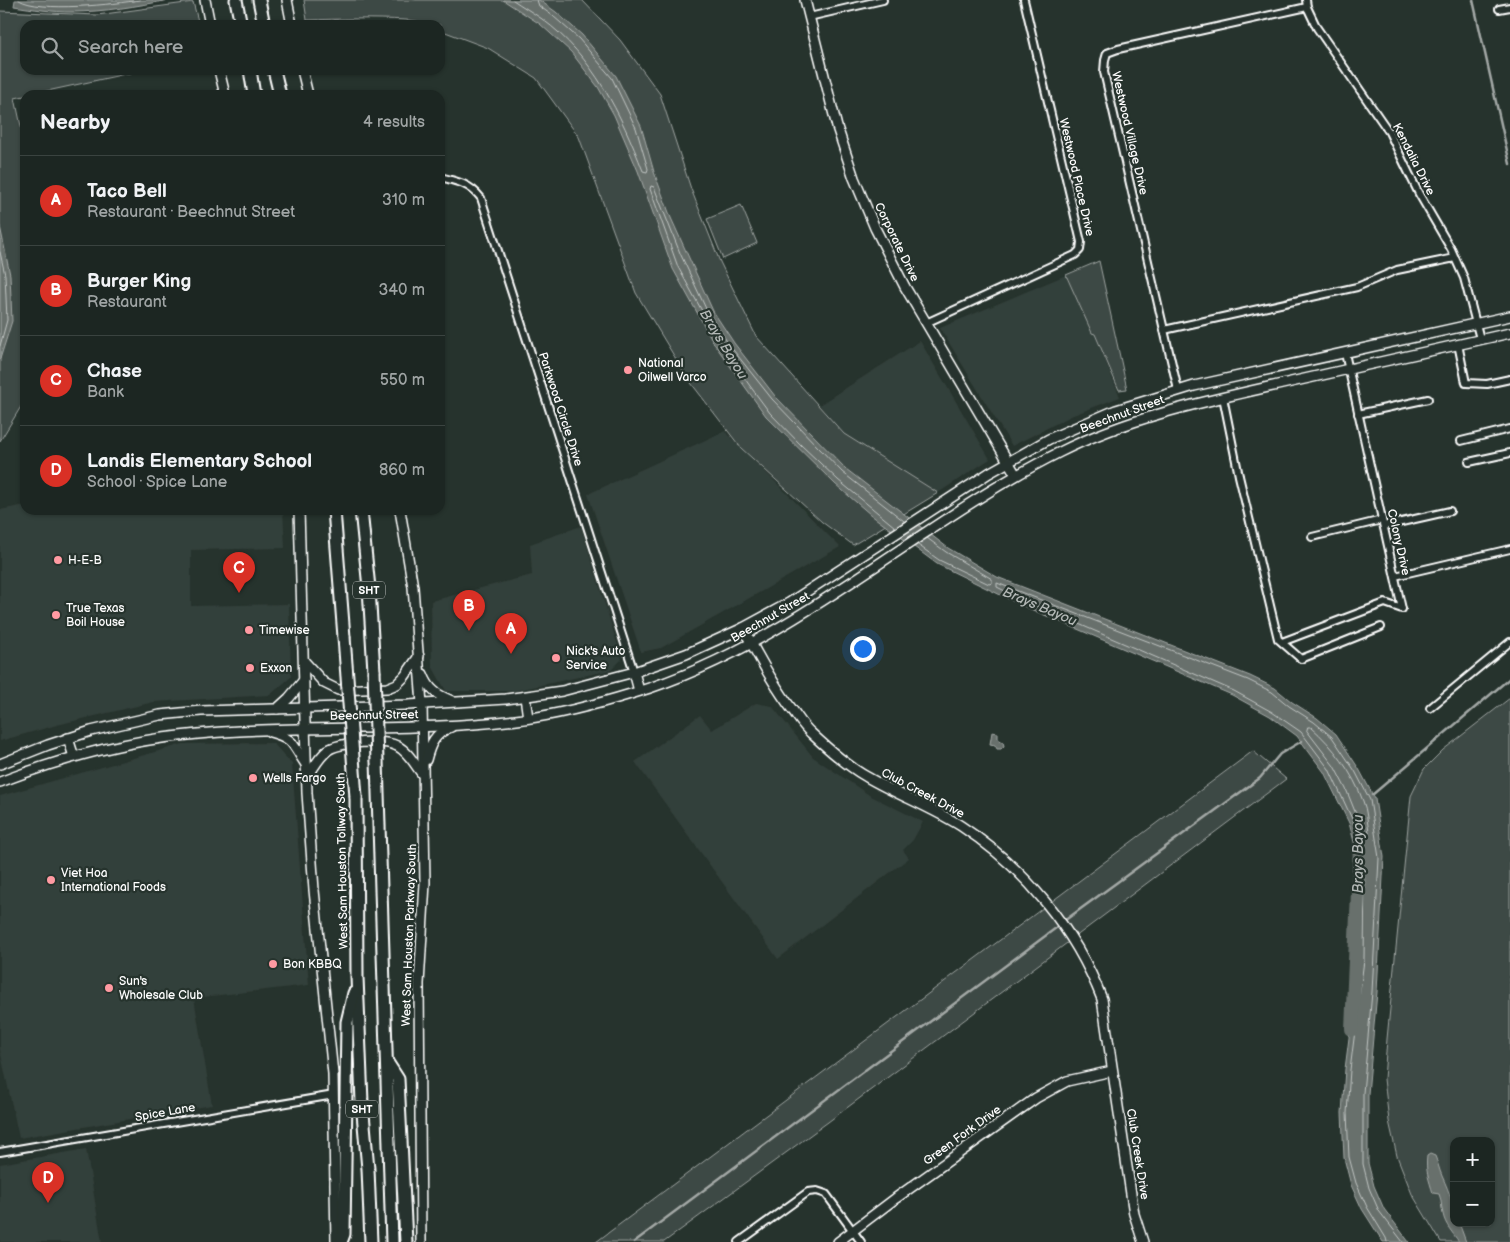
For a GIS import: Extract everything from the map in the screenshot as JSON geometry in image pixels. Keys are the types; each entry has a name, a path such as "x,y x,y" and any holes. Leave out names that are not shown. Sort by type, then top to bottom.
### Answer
{"highway":[{"path":"259,1 263,20"},
{"path":"237,5 240,20"},
{"path":"251,75 253,90"},
{"path":"275,75 279,90"},
{"name":"West Sam Houston Tollway South","path":"334,515 356,797 358,977 362,1102 368,1169 371,1242"},
{"name":"SHT","path":"362,515 369,588 374,671 392,1242"},
{"path":"342,1242 344,1234 347,1022 358,977"},
{"path":"386,1061 398,1079 406,1242"}],"main road":[{"path":"204,0 209,20"},
{"path":"287,0 291,20"},
{"name":"Corporate Drive","path":"805,0 830,106 854,178 885,248 926,324 1016,475"},
{"path":"220,75 224,90"},
{"path":"303,75 307,90"},
{"name":"Beechnut Street","path":"0,764 68,738 112,725 160,715 201,711 422,704 525,697 562,691 634,672 678,657 744,628 789,603 925,514 1008,463 1049,440 1116,410 1178,390 1510,316"},
{"name":"Beechnut Street","path":"0,782 74,758 174,736 232,731 422,726 528,718 588,706 640,692 681,677 784,626 1016,475 1077,444 1123,425 1223,397 1510,333"},
{"path":"1238,377 1242,393"},
{"path":"1116,410 1123,425"},
{"path":"299,515 306,778 314,890 328,1017 334,1095 336,1242"},
{"name":"West Sam Houston Parkway South","path":"401,515 413,587 422,704 425,883 418,1029 421,1242"},
{"path":"837,572 846,586"},
{"name":"Club Creek Drive","path":"744,628 768,674 809,732 864,776 935,811 962,827 1012,866 1050,907 1072,938 1092,973 1102,999 1134,1214 1143,1242"},
{"path":"304,661 324,684 338,690 387,688 397,684 420,660 428,685 432,691 455,702"},
{"path":"634,672 640,692"},
{"path":"277,709 304,680"},
{"path":"525,697 528,718"},
{"path":"423,775 430,744 440,733 460,724"},
{"path":"262,730 288,739 297,748 306,764"},
{"path":"68,738 74,758"},
{"path":"306,778 317,761 334,747 346,744 371,743 398,746 423,775"},
{"name":"Green Fork Drive","path":"838,1242 1036,1098 1068,1080 1112,1071"}],"street":[{"path":"809,17 883,0"},
{"name":"Westwood Place Drive","path":"926,324 1075,255 1080,250 1081,242 1024,0"},
{"name":"Kendalia Drive","path":"1306,4 1317,28 1389,132 1419,194 1455,258 1464,278 1480,340"},
{"name":"Westwood Village Drive","path":"1178,390 1104,72 1107,53 1306,4"},
{"path":"1499,9 1510,7"},
{"name":"Parkwood Circle Drive","path":"445,178 457,180 468,185 480,198 634,672"},
{"path":"1164,330 1357,288 1397,270 1455,258"},
{"path":"1458,344 1466,383 1488,384 1510,379"},
{"name":"Colony Drive","path":"1282,642 1385,603 1402,609 1345,354"},
{"path":"1223,397 1278,639 1301,659 1381,627"},
{"path":"1358,414 1428,399"},
{"path":"1460,441 1510,430"},
{"path":"1469,462 1510,453"},
{"path":"1312,537 1450,511"},
{"path":"1395,576 1510,549"},
{"path":"1430,708 1510,642"},
{"name":"Spice Lane","path":"0,1152 334,1095"},
{"path":"739,1242 808,1192 817,1191 826,1194 861,1242"}],"shaded area":[{"path":"304,0 582,0 620,40 660,94 691,189 720,262 756,336 844,434 938,493 853,545 822,522 741,448 688,379 636,293 579,137 536,78 488,48 445,32 445,20 307,20"},
{"path":"193,2 198,20 20,20 20,75 121,75 52,90 20,90 20,97 15,98 20,122 20,408 0,441 0,11 97,15"},
{"path":"741,205 757,243 723,259 707,219"},
{"path":"1099,261 1127,389 1119,390 1095,334 1092,333 1066,275"},
{"path":"1066,275 1092,332 1095,334 1120,397 1071,416 1012,446 940,328"},
{"path":"920,341 990,459 938,493 844,434 819,405"},
{"path":"725,431 840,547 661,648 641,652 588,494"},
{"path":"20,506 20,515 283,515 285,548 191,550 191,606 289,604 291,677 270,695 154,702 57,725 0,741 0,510"},
{"path":"581,526 622,659 611,670 514,691 446,691 432,666 431,601 532,575 530,544"},
{"path":"1510,698 1510,1242 1441,1242 1412,1194 1397,1156 1389,1121 1384,1079 1411,796 1424,769 1443,750"},
{"path":"756,703 772,706 813,757 869,795 923,822 913,840 903,850 909,858 778,959 635,762 700,715 712,730"},
{"path":"273,743 292,764 309,985 194,998 212,1105 19,1138 0,1050 0,796 183,744"},
{"path":"1253,751 1286,779 828,1122 664,1242 596,1242"},
{"path":"86,1149 102,1242 0,1242 0,1164"}],"water":[{"path":"15,0 169,0 108,10 72,12 14,6"},
{"path":"503,0 539,0 582,35 616,76 641,126 654,172 671,218 713,311 734,343 775,396 846,469 948,548 997,577 1250,676 1275,688 1336,734 1359,769 1375,799 1384,857 1377,992 1368,1094 1368,1163 1374,1186 1384,1209 1409,1242 1383,1242 1362,1209 1351,1185 1344,1158 1342,1113 1345,1069 1359,960 1360,864 1349,823 1324,772 1297,736 1270,716 1232,695 1021,605 937,564 871,515 835,484 766,416 715,345 673,269 638,171 614,115 598,87 571,52 540,24"},
{"path":"0,226 10,275 12,321 0,359"},
{"path":"992,732 998,733 998,739 1003,742 1004,746 1001,749 997,749 995,745 990,744"},
{"path":"1430,1154 1435,1156 1449,1194 1450,1227 1460,1227 1466,1242 1459,1242 1444,1218 1441,1199 1439,1194 1433,1193 1428,1175 1427,1156"}],"waterway":[{"path":"1473,0 1510,164"},
{"path":"1372,795 1510,678"},
{"path":"1064,921 1260,778 1280,754 1302,741"},
{"name":"Brays Bayou","path":"1352,1029 1360,846"},
{"path":"634,1242 1060,925"}],"place":[{"name":"National Oilwell Varco","path":"628,370"},
{"name":"H-E-B","path":"58,560"},
{"name":"Chase","path":"239,593"},
{"name":"True Texas Boil House","path":"56,615"},
{"name":"Timewise","path":"249,630"},
{"name":"Burger King","path":"469,631"},
{"name":"Taco Bell","path":"511,654"},
{"name":"Nick's Auto Service","path":"556,658"},
{"name":"Exxon","path":"250,668"},
{"name":"Wells Fargo","path":"253,778"},
{"name":"Viet Hoa International Foods","path":"51,880"},
{"name":"Bon KBBQ","path":"273,964"},
{"name":"Sun's Wholesale Club","path":"109,988"},
{"name":"Landis Elementary School","path":"48,1203"}]}
